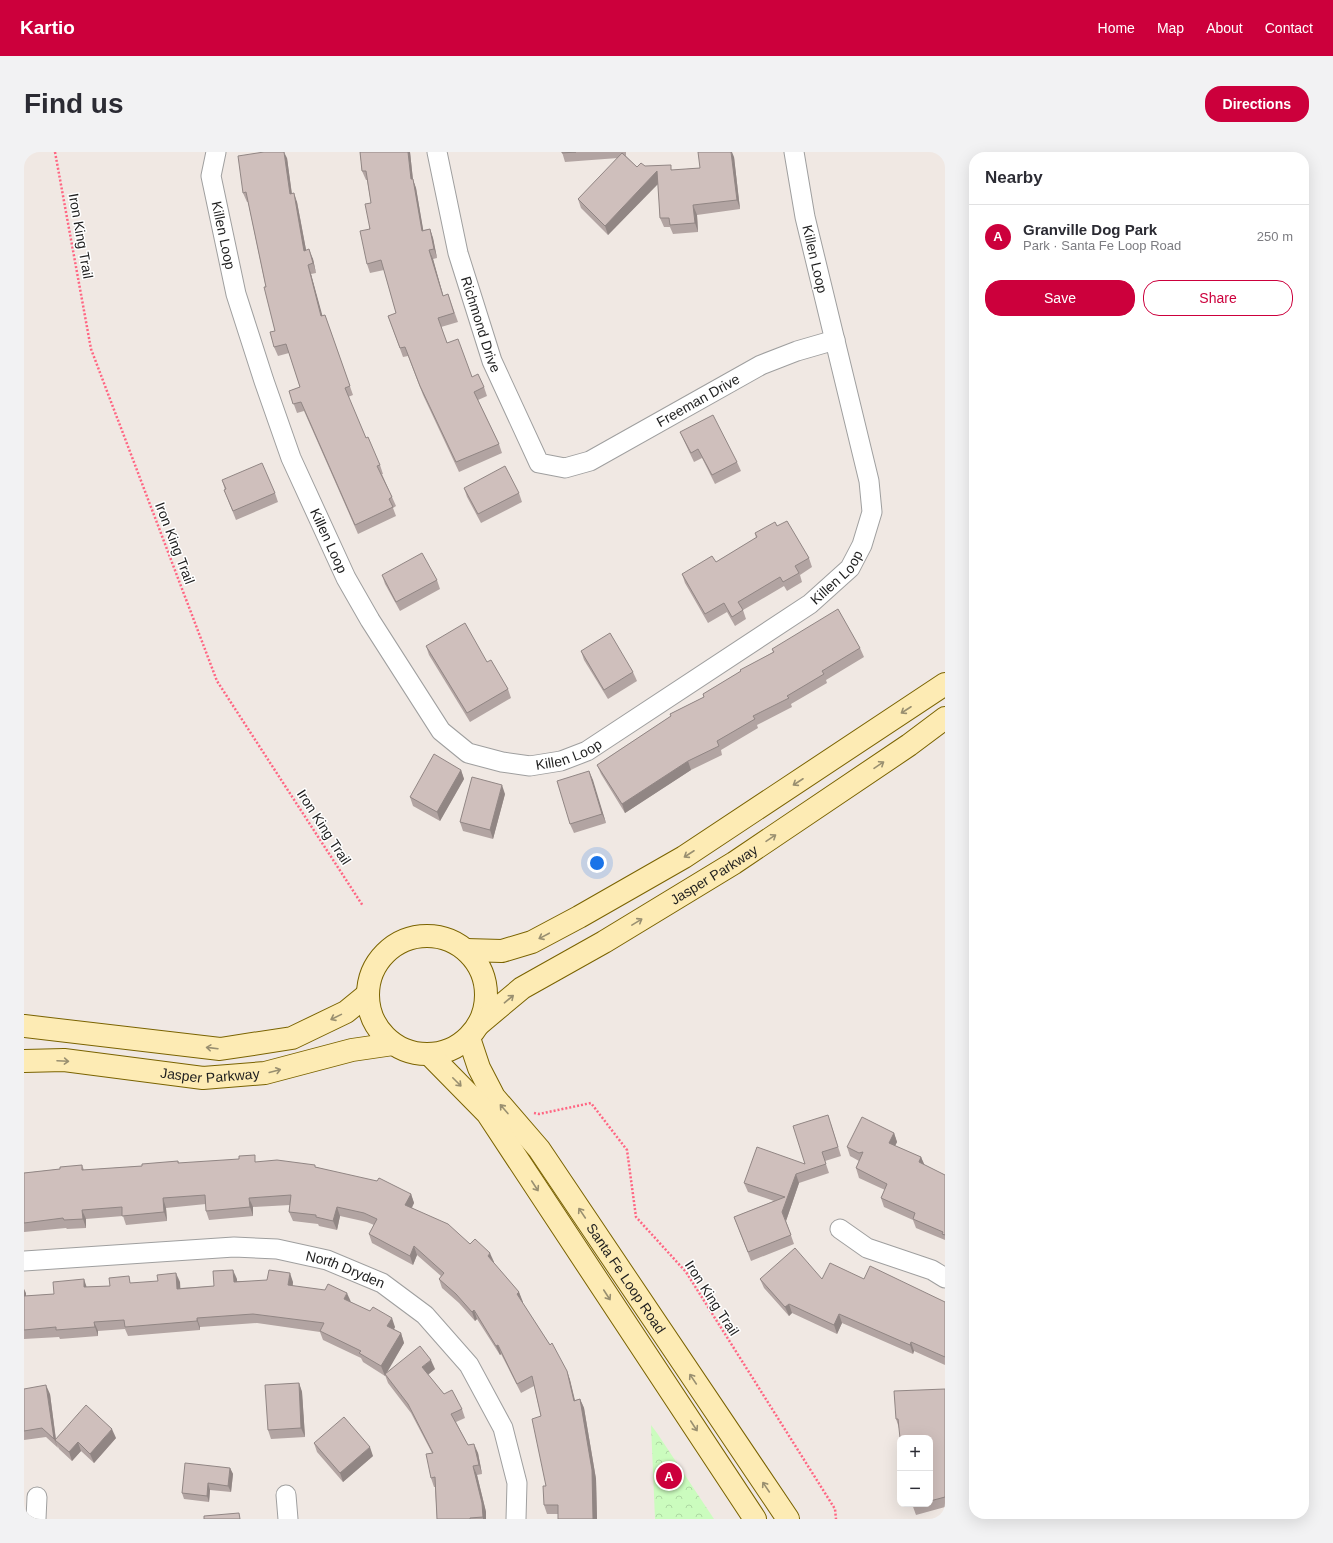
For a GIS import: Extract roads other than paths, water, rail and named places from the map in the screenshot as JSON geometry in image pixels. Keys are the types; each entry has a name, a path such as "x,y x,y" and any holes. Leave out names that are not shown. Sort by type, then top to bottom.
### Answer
{"main road":[{"path":"466,950 502,951 510,949 532,942 579,917 684,857 945,684"},
{"name":"Jasper Parkway","path":"474,1031 522,988 604,942 734,863 945,718"},
{"path":"431,936 450,940 466,950 479,966 486,985 486,1005 474,1031 458,1047 430,1055 410,1052 393,1044 379,1031 371,1014 368,994 371,976 380,959 394,945 412,938 431,936"},
{"name":"Jasper Parkway","path":"24,1026 220,1049 292,1038 346,1012 368,994"},
{"name":"Santa Fe Loop Road","path":"474,1031 479,1068 494,1097 539,1149 788,1519"},
{"name":"Jasper Parkway","path":"24,1061 64,1060 203,1078 265,1073 352,1050 393,1044"},
{"name":"Santa Fe Loop Road","path":"430,1055 486,1113 755,1519"}],"street":[{"name":"Killen Loop","path":"216,152 211,176 236,294 291,458 346,578 370,620 441,731 468,753 502,762 530,766 561,761 587,751 810,604 850,568 862,545 872,512 869,481 805,217 794,152"},
{"name":"Richmond Drive","path":"437,152 458,253 492,361 539,463 565,468"},
{"name":"Freeman Drive","path":"565,468 590,461 761,365 835,340"},
{"path":"840,1229 867,1248 932,1270 945,1278"},
{"name":"North Dryden","path":"24,1261 234,1247 277,1249 327,1260 382,1283 425,1315 469,1365 503,1428 517,1483 516,1519"},
{"path":"286,1495 288,1519"},
{"path":"36,1519 37,1497"}],"place":[{"name":"Granville Dog Park","path":"669,1476"}]}
